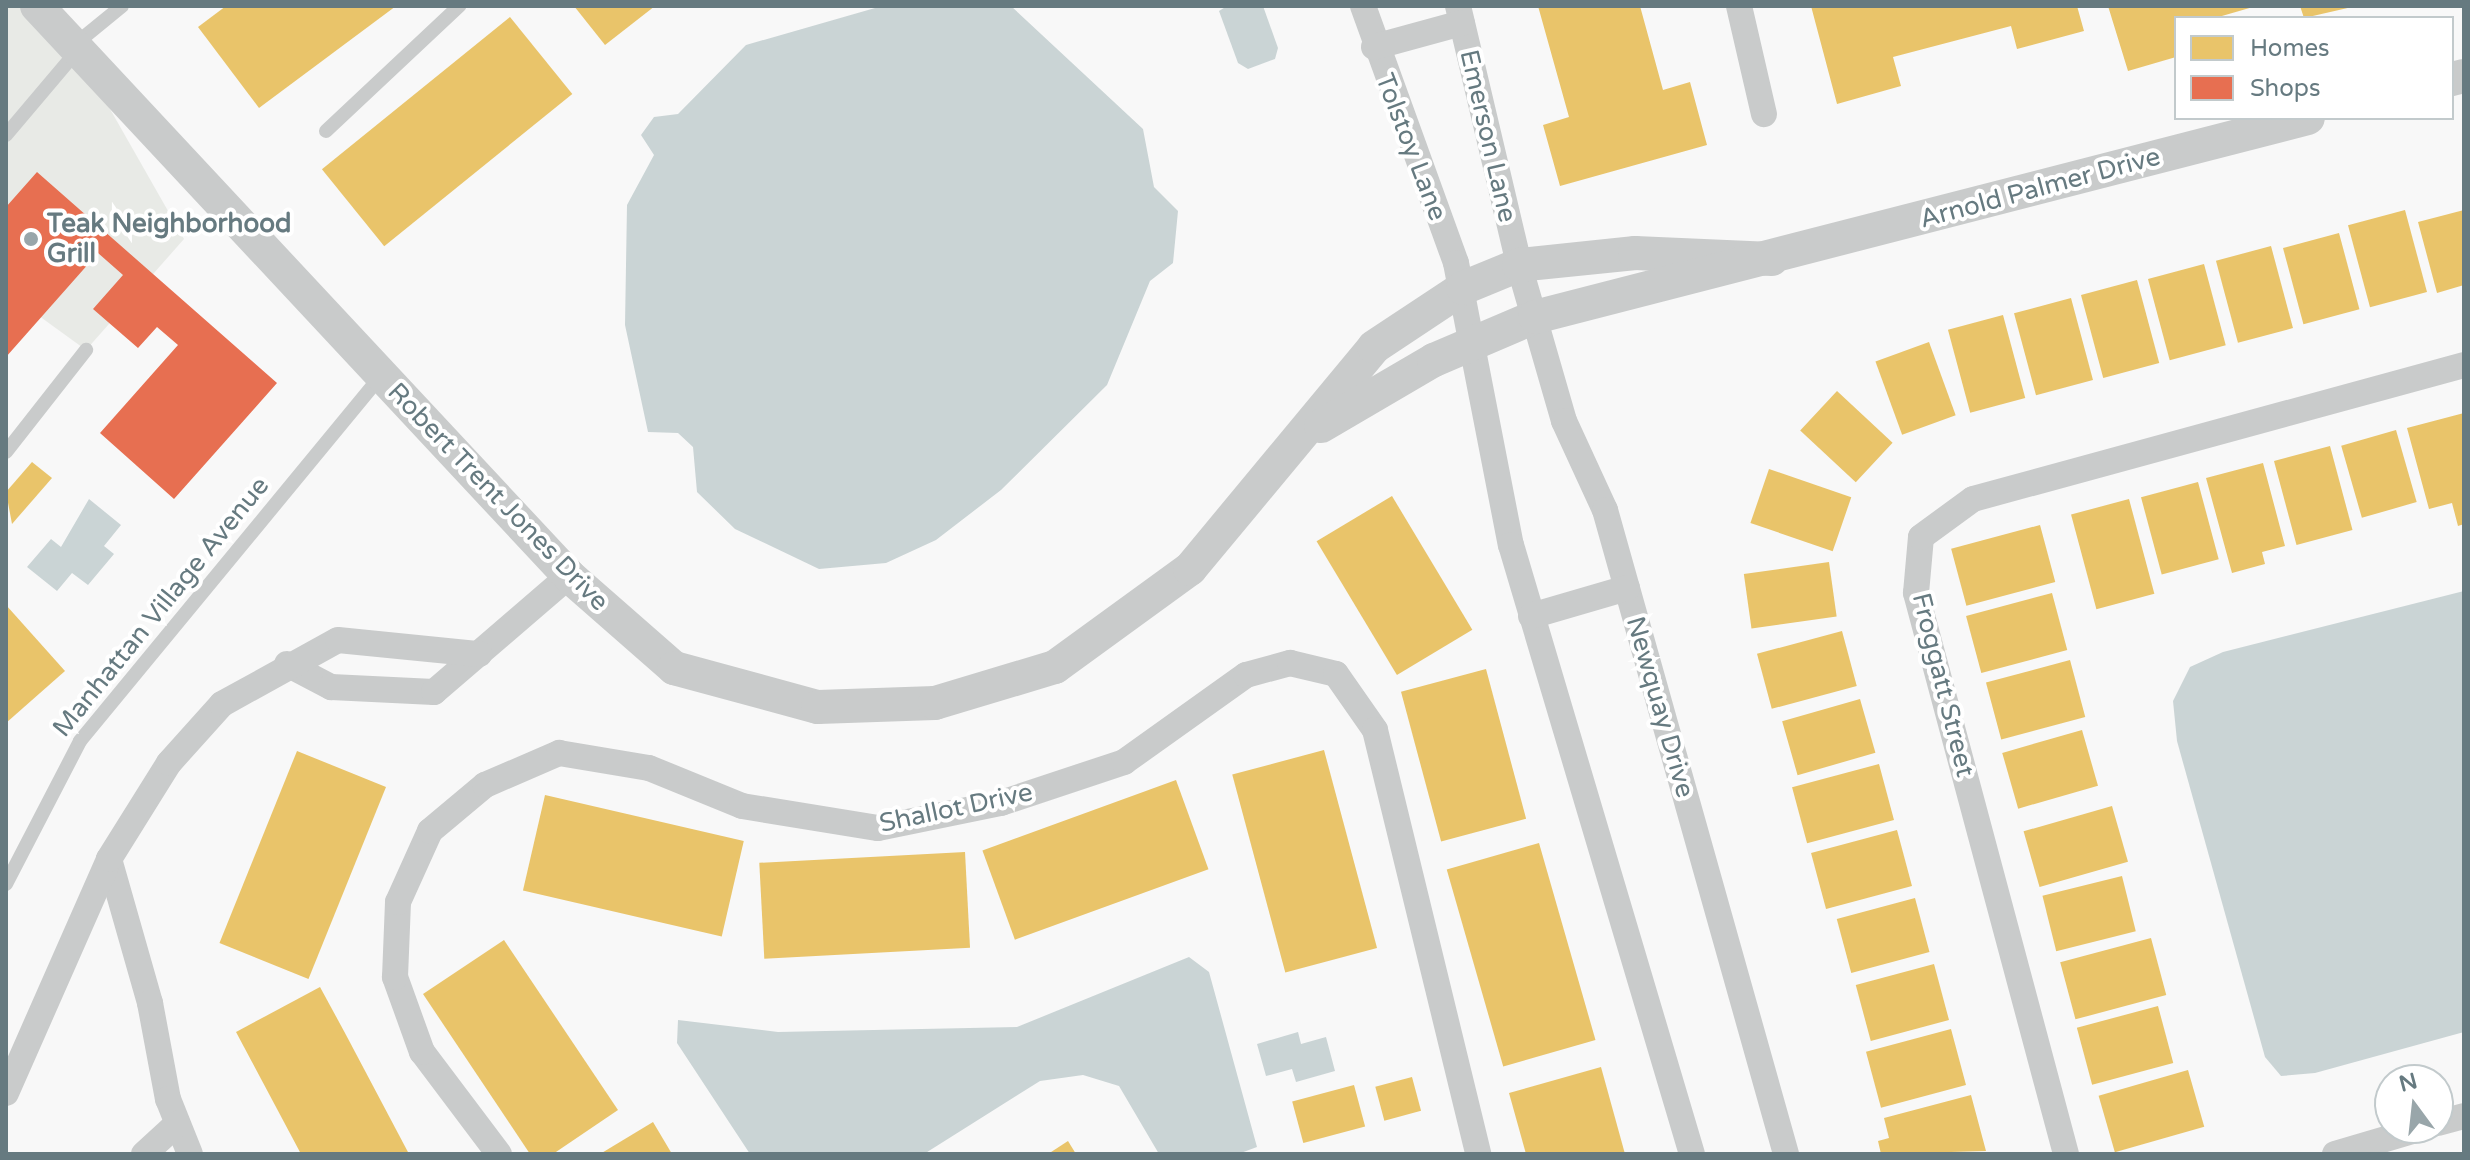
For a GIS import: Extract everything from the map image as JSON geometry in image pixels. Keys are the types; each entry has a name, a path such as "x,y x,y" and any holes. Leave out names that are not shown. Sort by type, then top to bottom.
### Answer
{"street":[{"name":"Robert Trent Jones Drive","path":"37,6 569,576 674,668 818,707 935,703 1055,667 1190,569 1374,347 1463,288 1519,265"},
{"name":"Tolstoy Lane","path":"1363,6 1374,47 1463,288"},
{"path":"1739,6 1764,114"},
{"path":"1374,47 1460,15"},
{"name":"Emerson Lane","path":"1460,15 1519,265"},
{"name":"Arnold Palmer Drive","path":"1476,338 1535,317 1772,259 2300,120"},
{"name":"Arnold Palmer Drive","path":"1519,265 1635,253 1772,259"},
{"name":"Newquay Drive","path":"1519,265 1564,421 1605,510 1786,1154"},
{"path":"1463,288 1476,338 1511,545 1692,1154"},
{"name":"Robert Trent Jones Drive","path":"1290,446 1476,338"},
{"name":"Froggatt Street","path":"2066,1154 1916,593 1921,537 1973,499 2464,365"},
{"path":"287,664 331,687 434,692 569,576"},
{"path":"1531,616 1627,588"},
{"path":"6,1093 109,859 169,763 222,704 287,664 338,640 479,654"},
{"path":"369,690 373,645"},
{"name":"Shallot Drive","path":"499,1154 422,1052 395,977 398,902 430,831 485,785 559,753 649,768 742,806 878,828 1001,803 1124,762 1246,675 1290,663 1336,674 1375,730 1478,1154"},
{"path":"109,859 177,1124 190,1154"},
{"path":"144,1154 177,1124"},
{"path":"2335,1154 2374,1142"}],"lane":[{"path":"6,135 75,49 122,6"},
{"path":"326,131 459,6"},
{"path":"6,452 86,350"},
{"name":"Manhattan Village Avenue","path":"6,884 80,741 380,377"}],"shaded area":[{"path":"6,6 37,6 77,51 184,239 86,350 6,292"},
{"path":"882,6 1011,6 1143,129 1154,187 1178,211 1173,263 1150,281 1107,385 1001,490 936,540 886,563 819,569 735,529 697,492 693,447 678,433 648,432 625,325 627,205 654,155 641,135 654,117 678,114 746,45"},
{"path":"1227,6 1263,6 1278,48 1275,59 1248,69 1238,63 1219,11"},
{"path":"89,499 121,525 104,546 114,554 88,585 72,573 57,591 27,567 51,539 61,547"},
{"path":"2464,591 2464,1032 2315,1073 2281,1076 2265,1057 2177,741 2173,701 2190,667 2223,652"},
{"path":"1189,957 1209,972 1257,1147 1238,1154 1159,1154 1119,1086 1083,1075 1040,1081 924,1154 750,1154 677,1043 678,1020 778,1032 1017,1027"},
{"path":"1298,1032 1301,1044 1326,1037 1335,1071 1296,1082 1292,1069 1266,1076 1257,1044"}],"building: Homes":[{"path":"226,6 396,6 259,108 198,27"},
{"path":"574,6 655,6 605,45"},
{"path":"1538,6 1640,6 1663,90 1690,82 1707,145 1560,186 1543,125 1569,117"},
{"path":"1811,6 2077,6 2084,31 2017,49 2011,26 1893,57 1901,86 1837,104"},
{"path":"2108,6 2253,7 2222,16 2174,16 2174,58 2128,71"},
{"path":"2300,6 2352,6 2313,16 2303,16"},
{"path":"510,17 572,94 384,246 322,169"},
{"path":"2405,210 2427,292 2370,307 2348,225"},
{"path":"2464,210 2464,285 2437,293 2418,222"},
{"path":"2339,233 2359,309 2303,324 2283,248"},
{"path":"2271,246 2293,328 2238,343 2216,261"},
{"path":"2204,264 2226,345 2170,360 2148,279"},
{"path":"2137,280 2159,363 2103,378 2081,295"},
{"path":"2071,298 2093,380 2036,395 2014,313"},
{"path":"2003,315 2025,398 1970,413 1948,330"},
{"path":"1929,342 1956,415 1902,435 1875,361"},
{"path":"1837,391 1893,443 1856,482 1800,430"},
{"path":"2464,413 2464,524 2458,526 2452,503 2429,509 2407,428"},
{"path":"2396,430 2417,502 2362,518 2341,446"},
{"path":"2330,446 2353,530 2296,545 2274,461"},
{"path":"32,462 52,478 12,524 6,492"},
{"path":"2263,463 2285,546 2262,552 2265,564 2232,573 2206,478"},
{"path":"1769,469 1851,497 1833,551 1750,523"},
{"path":"2198,482 2219,559 2162,575 2141,497"},
{"path":"1392,496 1472,630 1397,675 1317,541"},
{"path":"2129,499 2154,594 2096,609 2071,515"},
{"path":"2040,525 2055,582 1966,606 1951,549"},
{"path":"1829,562 1837,616 1751,628 1744,574"},
{"path":"2052,593 2067,650 1981,673 1966,616"},
{"path":"6,605 65,671 6,723"},
{"path":"1842,631 1857,686 1772,709 1757,654"},
{"path":"2070,660 2085,717 2001,740 1986,683"},
{"path":"1486,669 1526,819 1441,841 1401,692"},
{"path":"1860,699 1875,753 1798,775 1782,721"},
{"path":"2082,730 2098,786 2018,809 2002,753"},
{"path":"1324,750 1377,948 1285,973 1232,775"},
{"path":"297,751 386,787 308,979 219,943"},
{"path":"1879,764 1894,820 1807,843 1792,787"},
{"path":"1176,780 1208,869 1015,940 982,850"},
{"path":"545,795 744,841 722,936 523,890"},
{"path":"2112,806 2128,862 2040,887 2024,831"},
{"path":"1897,830 1912,886 1826,909 1811,853"},
{"path":"1539,843 1596,1040 1503,1067 1447,869"},
{"path":"965,852 970,948 764,959 759,863"},
{"path":"2122,876 2136,931 2056,951 2042,896"},
{"path":"1915,898 1929,952 1851,973 1837,919"},
{"path":"2151,938 2166,995 2075,1019 2060,962"},
{"path":"504,940 618,1110 553,1154 530,1154 423,994"},
{"path":"1934,964 1949,1020 1871,1041 1856,985"},
{"path":"320,987 409,1154 301,1154 236,1032"},
{"path":"2158,1006 2173,1063 2092,1085 2077,1028"},
{"path":"1951,1029 1966,1085 1881,1108 1866,1052"},
{"path":"1601,1067 1625,1154 1526,1154 1509,1093"},
{"path":"2188,1070 2204,1127 2115,1152 2099,1096"},
{"path":"1412,1077 1421,1111 1384,1121 1375,1087"},
{"path":"1354,1085 1365,1127 1303,1143 1292,1102"},
{"path":"1971,1095 1986,1151 1881,1154 1878,1141 1889,1138 1884,1118"},
{"path":"653,1122 672,1154 600,1154"},
{"path":"1068,1141 1076,1154 1048,1154"}],"building: Shops":[{"path":"37,172 277,383 174,499 100,433 178,345 157,327 138,348 93,309 123,275 98,253 6,357 6,207"}],"place":[{"name":"Teak Neighborhood Grill","path":"31,239"}]}
